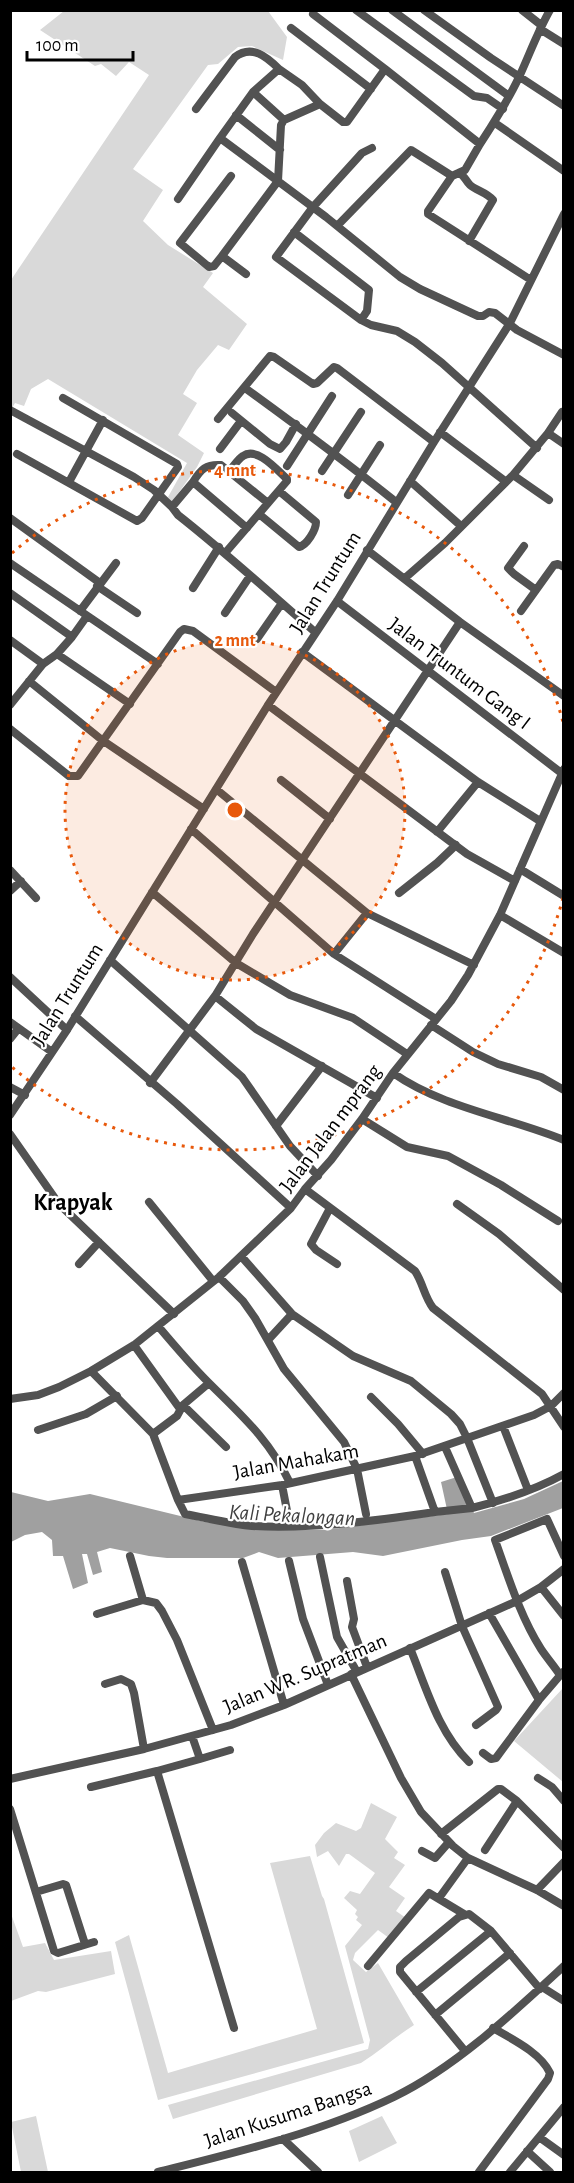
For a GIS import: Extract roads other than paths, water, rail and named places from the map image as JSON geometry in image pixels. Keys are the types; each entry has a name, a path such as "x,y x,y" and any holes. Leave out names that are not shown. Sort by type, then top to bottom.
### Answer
{"street":[{"path":"356,10 474,96 487,98 502,109"},
{"path":"392,10 509,96"},
{"path":"424,10 564,106"},
{"path":"522,10 540,27 564,44"},
{"path":"531,280 428,214 428,211 455,175 465,170 495,123 520,76 540,27 550,10"},
{"path":"313,14 480,144"},
{"path":"291,28 371,89"},
{"path":"196,109 241,52 259,53 268,58 343,122 347,122 386,69"},
{"path":"178,199 253,92 279,69"},
{"path":"253,92 284,120"},
{"path":"231,176 180,243 209,267 214,266 278,181 281,125 284,120 320,104"},
{"path":"236,115 280,150"},
{"path":"495,123 564,171"},
{"path":"220,138 420,290 478,316 489,312 495,313 514,327 564,355"},
{"path":"372,148 363,153 313,207 278,253 278,258 361,320 396,331 409,338 442,363 537,448"},
{"path":"337,226 411,150 455,175 464,176 469,184 482,190 493,200 469,241"},
{"name":"Jalan Truntum","path":"10,1115 67,1030 268,705 337,601 434,442 445,435 514,327 531,280 564,214"},
{"path":"294,232 369,290 368,311 361,320"},
{"path":"222,256 246,274"},
{"path":"218,419 270,356 312,384 317,383 334,367 337,368 434,442"},
{"path":"245,388 308,432 396,502"},
{"path":"287,466 332,396"},
{"path":"17,454 137,521 142,518 178,467 177,464 63,398"},
{"path":"10,410 134,477 158,494 178,515 223,550 315,632"},
{"path":"405,578 513,475 537,448 562,411"},
{"path":"322,471 361,412"},
{"path":"232,413 270,444 280,449 296,424"},
{"path":"69,482 103,420"},
{"path":"220,449 242,421"},
{"path":"548,433 564,444"},
{"path":"445,435 505,481"},
{"path":"348,495 380,445"},
{"path":"193,588 223,550 247,528 287,482 287,479 252,453 242,456 230,470"},
{"path":"172,507 207,465 221,465 230,470 268,503"},
{"path":"513,475 549,500"},
{"path":"410,481 461,526"},
{"path":"193,482 247,528"},
{"path":"259,514 300,547 304,546 316,527 316,522 279,491"},
{"path":"10,518 137,613"},
{"path":"524,546 508,568 536,590"},
{"path":"367,550 460,622 564,696"},
{"path":"10,563 158,664"},
{"path":"12,700 43,664 57,654 72,637 99,584 116,563"},
{"path":"521,611 554,565 564,567"},
{"path":"225,613 250,576"},
{"path":"10,594 72,637"},
{"name":"Jalan Truntum Gang I","path":"337,601 563,772"},
{"path":"257,639 282,603"},
{"path":"150,1083 215,996 460,622"},
{"path":"10,729 69,776 75,777 80,774 180,632 198,637 275,694"},
{"path":"10,640 43,664"},
{"path":"302,651 478,782 540,821"},
{"path":"57,654 130,704"},
{"path":"29,681 102,740 204,809"},
{"path":"268,705 467,854 515,881"},
{"name":"Jalan Jalan mprang","path":"10,1399 49,1391 91,1371 134,1345 216,1279 291,1208 362,1119 407,1054 451,1001 474,965 500,915 563,772"},
{"path":"281,780 330,819"},
{"path":"437,832 478,782"},
{"path":"216,789 367,913 474,965"},
{"path":"191,829 334,954 434,1022 473,1052 498,1064 541,1077 564,1090"},
{"path":"399,893 456,845"},
{"path":"520,869 564,896"},
{"path":"10,870 36,898"},
{"path":"10,891 21,881"},
{"path":"152,892 236,963 290,995 353,1018 407,1054"},
{"path":"334,954 367,913"},
{"path":"500,915 564,953"},
{"path":"110,960 242,1077 290,1146 318,1176"},
{"path":"10,977 67,1030"},
{"path":"215,996 256,1029 377,1098"},
{"path":"75,1016 177,1104 291,1208"},
{"path":"10,1022 52,1052"},
{"path":"10,1040 18,1029"},
{"path":"276,1126 322,1066"},
{"path":"393,1073 421,1090 564,1140"},
{"path":"10,1087 25,1095"},
{"path":"362,1119 407,1147 448,1156 501,1185 558,1221"},
{"path":"10,1134 59,1204 174,1314"},
{"path":"305,1189 414,1271 433,1308 542,1394 564,1427"},
{"path":"149,1202 216,1279 243,1301 284,1369 344,1442 357,1469 366,1514"},
{"path":"457,1204 499,1234 564,1290"},
{"path":"330,1208 311,1244 337,1264"},
{"path":"79,1264 99,1242"},
{"path":"240,1256 292,1314 353,1356 411,1382 452,1414 467,1438 493,1503"},
{"path":"268,1340 292,1314"},
{"path":"158,1326 209,1383 264,1439 277,1457 286,1484 290,1526"},
{"path":"134,1345 181,1407 226,1447"},
{"path":"91,1371 153,1434 184,1514 246,1525 290,1526 368,1522 493,1503 564,1474"},
{"path":"153,1434 177,1416 181,1407 209,1383"},
{"name":"Jalan Mahakam","path":"178,1500 286,1484 419,1455 503,1426 551,1406 564,1393"},
{"path":"38,1430 86,1414 117,1396"},
{"path":"371,1397 398,1424 419,1455 435,1512"},
{"path":"503,1426 528,1490"},
{"path":"445,1447 472,1508"},
{"path":"483,1753 491,1759 496,1758 539,1700 562,1674 542,1650 517,1601 495,1538 547,1519 564,1556"},
{"path":"130,1556 143,1600"},
{"path":"320,1557 337,1637 412,1800 441,1834 468,1858 537,1890 564,1906"},
{"path":"289,1561 303,1619 328,1685"},
{"path":"242,1562 284,1705"},
{"name":"Jalan WR. Supratman","path":"10,1779 144,1749 213,1730 284,1705 517,1601 563,1571"},
{"path":"445,1572 462,1626 498,1707 476,1725"},
{"path":"348,1581 354,1619 352,1627 367,1667"},
{"path":"541,1587 564,1616"},
{"path":"97,1614 143,1600 156,1603 177,1640 213,1730"},
{"path":"489,1613 539,1700"},
{"path":"410,1648 443,1728 455,1748 469,1762"},
{"path":"105,1684 122,1679 131,1684 144,1749"},
{"path":"192,1736 200,1759"},
{"path":"91,1787 230,1750"},
{"path":"157,1771 234,2028"},
{"path":"538,1778 552,1787 564,1801"},
{"path":"441,1834 498,1789 502,1789 564,1848"},
{"path":"485,1850 517,1801"},
{"path":"10,1809 36,1893 55,1952 90,1943 66,1886 63,1884 36,1893"},
{"path":"422,1851 435,1858 449,1842"},
{"path":"439,1898 468,1858"},
{"path":"537,1890 564,1862"},
{"path":"368,1966 429,1893 464,1914 471,1915 491,1931 541,1988 564,2001"},
{"path":"464,1914 400,1967 400,1971 465,2051"},
{"path":"416,1992 491,1931"},
{"path":"435,2015 510,1953"},
{"name":"Jalan Kusuma Bangsa","path":"158,2172 283,2139 338,2121 393,2097 418,2084 465,2051 564,1966"},
{"path":"479,2172 548,2079 550,2073 529,2050 494,2028"},
{"path":"510,2172 562,2112"},
{"path":"539,2137 564,2155"},
{"path":"283,2139 318,2172"},
{"path":"527,2151 550,2172"}],"district":[{"name":"Krapyak","path":"73,1202"}],"water label":[{"name":"Kali Pekalongan","path":"292,1514"}]}
